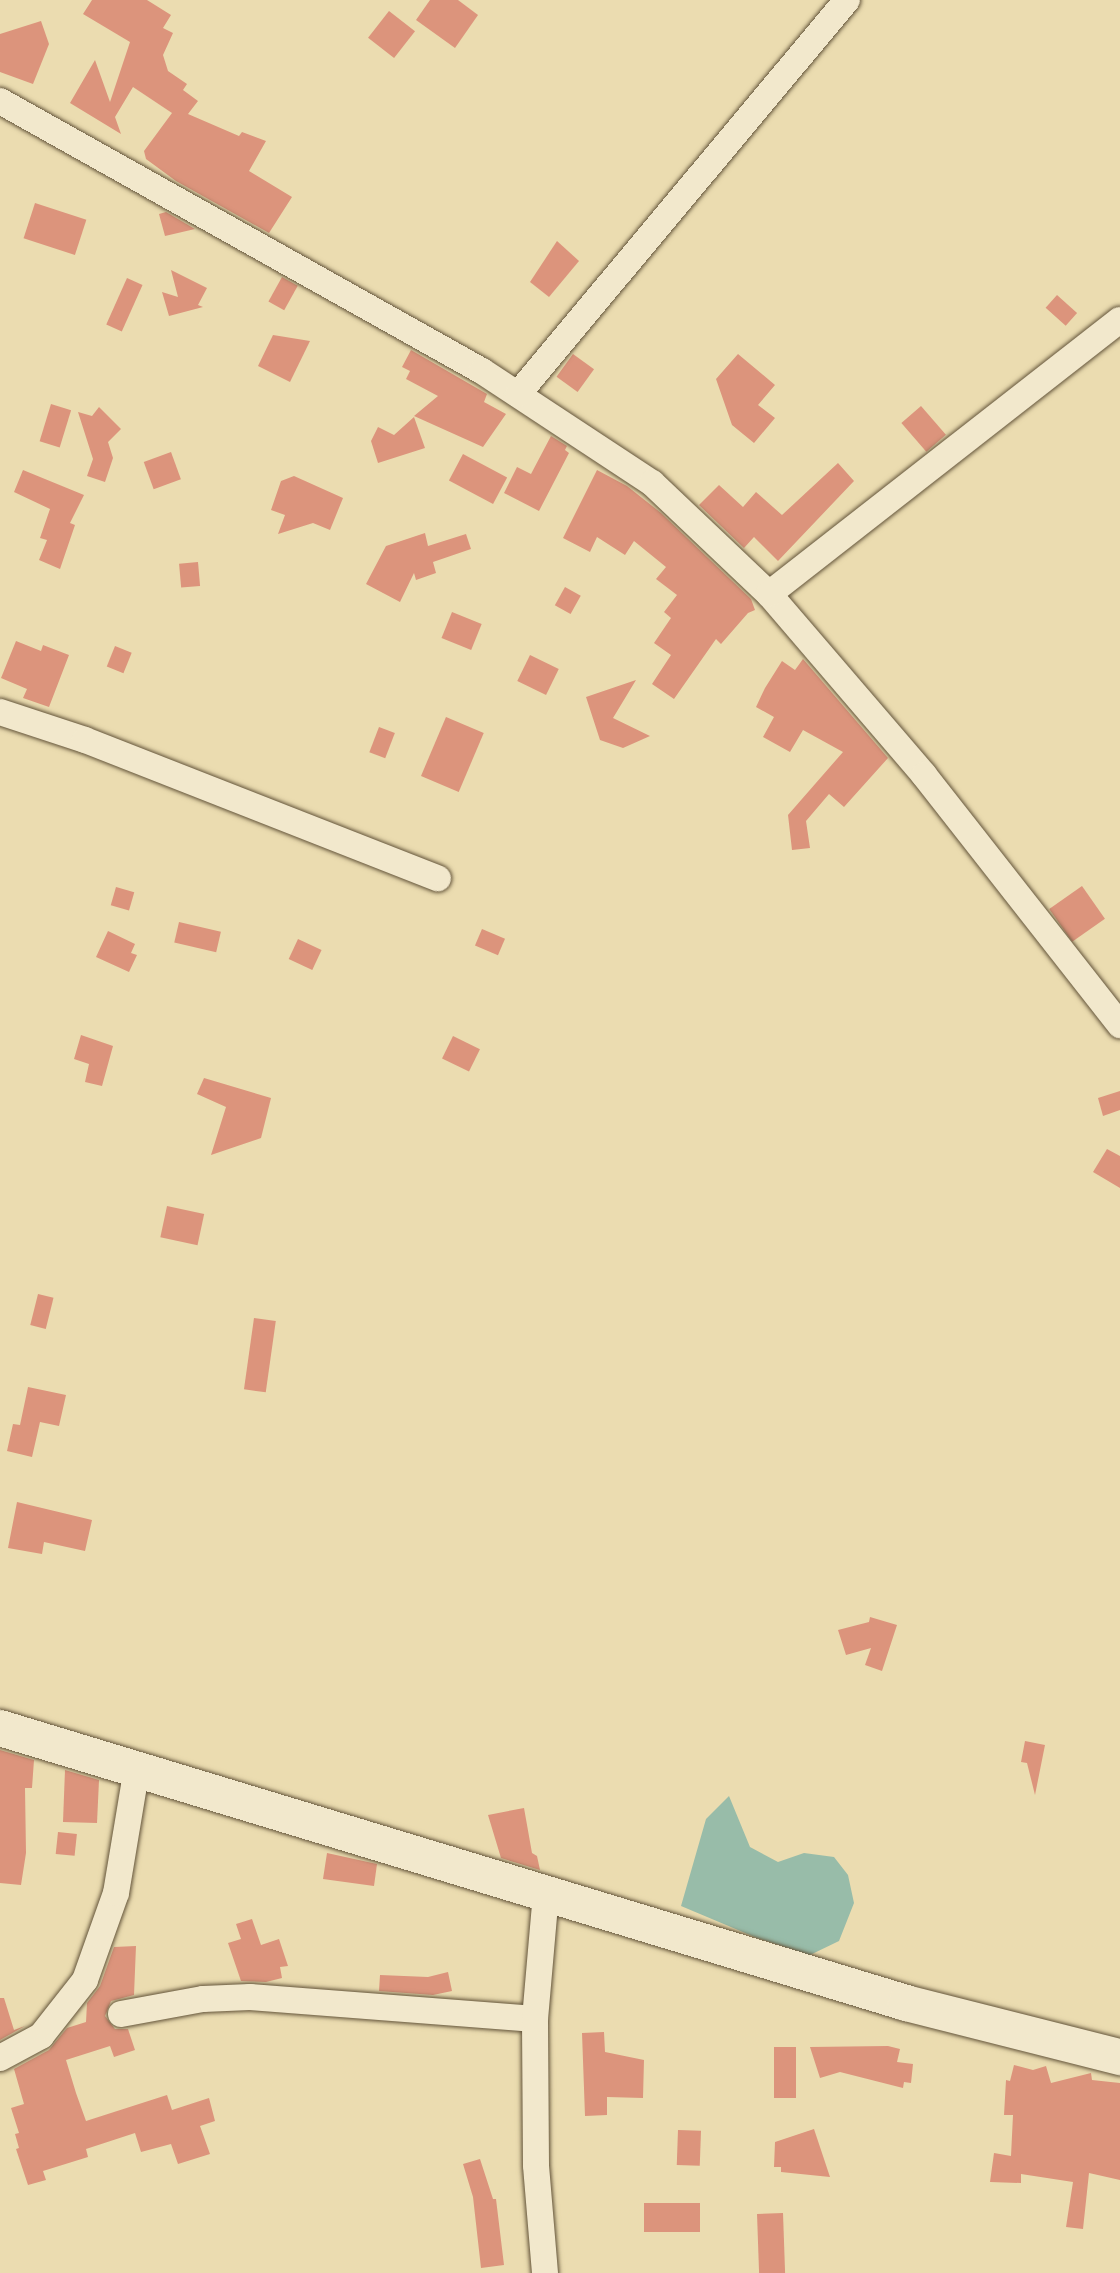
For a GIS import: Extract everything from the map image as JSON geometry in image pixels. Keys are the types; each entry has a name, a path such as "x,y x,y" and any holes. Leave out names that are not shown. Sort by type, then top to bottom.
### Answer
{"street":[{"path":"518,394 847,0"},
{"path":"0,101 482,371 652,483 769,594 924,775 1120,1025"},
{"path":"769,594 1120,320"},
{"path":"0,712 85,740 438,878"},
{"path":"0,1728 906,2003 1120,2057"},
{"path":"0,2058 41,2036 85,1980 116,1893 137,1768"},
{"path":"545,2273 536,2165 535,2019 546,1893"},
{"path":"121,2014 203,1999 250,1997 535,2019"}],"shaded area":[{"path":"729,1796 750,1847 778,1862 804,1853 834,1857 848,1875 854,1903 839,1941 810,1955 757,1938 681,1906 706,1819"}],"building":[{"path":"92,0 147,0 171,15 163,28 173,33 163,55 168,71 187,84 183,90 198,101 188,114 239,136 242,132 266,141 249,171 292,197 269,233 176,181 146,159 144,151 172,113 133,87 115,117 121,134 70,103 95,60 110,102 130,42 83,14"},
{"path":"430,0 458,0 478,15 455,48 416,20"},
{"path":"389,11 415,31 394,58 368,38"},
{"path":"41,21 49,44 33,84 0,72 0,34"},
{"path":"35,203 86,220 75,255 24,238"},
{"path":"166,212 195,229 165,236 159,214"},
{"path":"557,241 579,261 549,297 530,282"},
{"path":"171,270 207,288 198,305 203,307 169,316 162,292 178,297"},
{"path":"282,277 298,286 284,310 268,301"},
{"path":"127,278 143,285 122,332 106,325"},
{"path":"1057,295 1077,313 1066,326 1046,308"},
{"path":"273,335 310,341 290,382 258,366"},
{"path":"411,350 487,394 484,402 506,414 483,447 414,416 438,396 406,379 410,371 402,367"},
{"path":"573,354 594,369 578,392 557,377"},
{"path":"738,354 775,385 758,405 775,418 754,443 732,425 716,379"},
{"path":"51,404 71,410 60,447 40,441"},
{"path":"921,406 946,435 926,452 901,423"},
{"path":"99,407 121,429 108,442 113,458 105,482 87,476 93,459 78,412 92,416"},
{"path":"414,417 425,448 378,463 371,441 378,427 394,435"},
{"path":"551,436 567,446 565,450 569,453 539,511 504,493 517,467 531,474"},
{"path":"171,452 181,479 154,489 144,462"},
{"path":"463,454 507,477 493,504 449,480"},
{"path":"838,463 854,481 778,561 754,537 744,548 699,505 719,485 743,507 756,492 782,515"},
{"path":"23,470 84,495 70,523 75,525 60,569 39,560 47,540 40,538 50,509 14,492"},
{"path":"597,470 627,486 661,513 751,599 755,610 748,613 721,644 716,639 674,699 652,684 671,655 654,643 671,618 664,612 677,595 656,579 666,567 634,541 625,555 597,537 590,552 563,538"},
{"path":"294,476 343,498 330,530 313,523 278,534 285,515 271,510 281,481"},
{"path":"425,533 428,546 466,534 471,549 433,562 436,573 416,580 414,573 400,602 366,584 386,546"},
{"path":"198,562 200,586 181,588 179,564"},
{"path":"565,587 581,596 571,614 555,605"},
{"path":"452,612 482,624 471,650 442,638"},
{"path":"16,641 41,651 43,645 69,655 49,707 23,698 27,689 1,678"},
{"path":"115,646 132,653 123,673 107,666"},
{"path":"530,655 559,669 546,695 517,681"},
{"path":"803,659 888,758 844,807 829,794 806,821 810,848 792,850 788,815 843,752 803,730 790,752 763,737 774,717 756,707 765,688 782,661 795,670"},
{"path":"636,680 613,718 650,736 623,748 600,740 586,697"},
{"path":"446,717 484,733 459,792 421,776"},
{"path":"379,727 395,733 385,758 369,752"},
{"path":"1082,886 1105,919 1072,942 1049,909"},
{"path":"116,887 134,892 129,911 111,905"},
{"path":"179,922 221,932 216,952 174,942"},
{"path":"482,929 505,939 498,955 475,946"},
{"path":"108,931 135,944 131,953 137,955 129,972 96,957"},
{"path":"298,939 322,950 312,970 289,959"},
{"path":"81,1035 113,1046 102,1086 85,1082 89,1064 74,1059"},
{"path":"453,1036 480,1049 469,1072 442,1058"},
{"path":"204,1078 271,1098 261,1138 211,1155 226,1107 197,1094"},
{"path":"1120,1091 1120,1110 1103,1116 1098,1098"},
{"path":"1107,1149 1120,1156 1120,1188 1093,1172"},
{"path":"167,1206 204,1214 198,1245 160,1237"},
{"path":"38,1294 54,1298 46,1329 30,1325"},
{"path":"254,1318 276,1321 266,1392 244,1389"},
{"path":"28,1387 66,1395 59,1426 40,1422 32,1457 7,1451 13,1424 20,1425"},
{"path":"17,1502 92,1520 85,1551 44,1542 42,1554 8,1548"},
{"path":"870,1617 897,1625 882,1671 865,1665 871,1648 846,1655 838,1630 869,1622"},
{"path":"1025,1741 1045,1745 1035,1795 1027,1763 1021,1762"},
{"path":"0,1750 34,1760 32,1788 25,1788 26,1853 21,1885 0,1883"},
{"path":"65,1770 99,1780 97,1823 63,1822"},
{"path":"524,1808 532,1853 537,1856 540,1870 501,1858 488,1815"},
{"path":"58,1832 77,1834 75,1856 56,1854"},
{"path":"327,1853 377,1864 374,1886 323,1879"},
{"path":"252,1919 261,1945 279,1939 288,1966 280,1967 282,1978 266,1982 241,1981 228,1943 241,1939 236,1924"},
{"path":"136,1946 134,1995 111,2001 105,2016 115,2029 128,2029 135,2050 114,2057 110,2046 66,2060 76,2093 86,2121 167,2095 172,2110 209,2098 215,2121 200,2126 210,2154 178,2164 171,2144 141,2152 135,2133 86,2149 88,2157 43,2171 46,2180 28,2185 16,2149 19,2148 15,2134 19,2133 11,2108 24,2104 14,2069 49,2050 67,2028 86,2022 87,2003 100,1986 114,1947"},
{"path":"448,1972 452,1991 433,1995 379,1991 380,1975 428,1977"},
{"path":"0,1998 4,1998 14,2030 25,2026 0,2040"},
{"path":"604,2032 605,2052 644,2060 643,2098 607,2097 607,2115 585,2116 582,2033"},
{"path":"888,2046 900,2049 897,2062 913,2064 911,2083 904,2082 903,2088 840,2072 820,2078 810,2047"},
{"path":"774,2047 796,2047 796,2098 774,2098"},
{"path":"1014,2065 1033,2070 1046,2066 1051,2083 1091,2073 1092,2080 1120,2083 1120,2180 1089,2173 1083,2229 1066,2227 1073,2182 1021,2174 1021,2183 990,2182 994,2153 1011,2156 1013,2115 1004,2115 1006,2080 1010,2081"},
{"path":"814,2129 830,2177 781,2172 781,2167 774,2167 775,2142"},
{"path":"678,2130 701,2131 700,2166 677,2165"},
{"path":"480,2159 493,2199 496,2199 504,2265 481,2268 473,2197 463,2164"},
{"path":"644,2203 700,2203 700,2232 644,2232"},
{"path":"783,2213 785,2273 759,2273 757,2214"}]}
